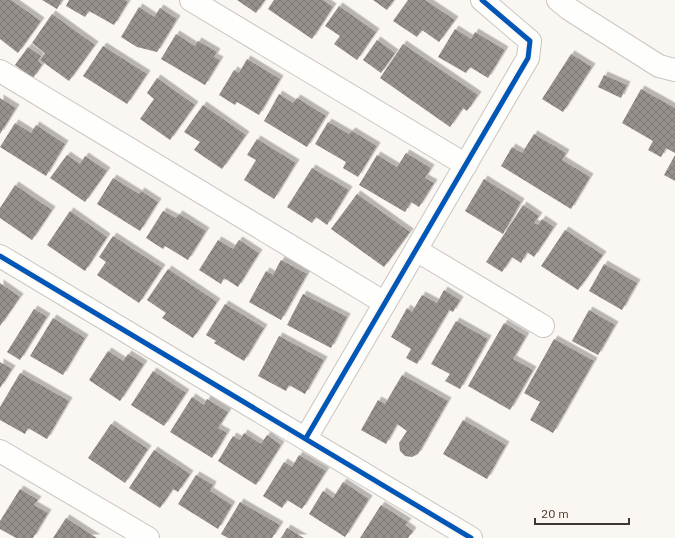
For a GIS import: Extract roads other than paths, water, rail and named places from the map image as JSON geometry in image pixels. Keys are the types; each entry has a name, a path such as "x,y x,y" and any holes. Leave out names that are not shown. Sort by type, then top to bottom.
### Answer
{"street":[{"path":"191,0 466,165"},
{"path":"306,438 528,58 530,41 482,0"},
{"path":"558,0 569,9 659,66 675,70"},
{"path":"0,71 385,303"},
{"path":"416,250 544,326"},
{"path":"0,256 306,438 448,532 472,538"},
{"path":"0,450 148,538"}]}
